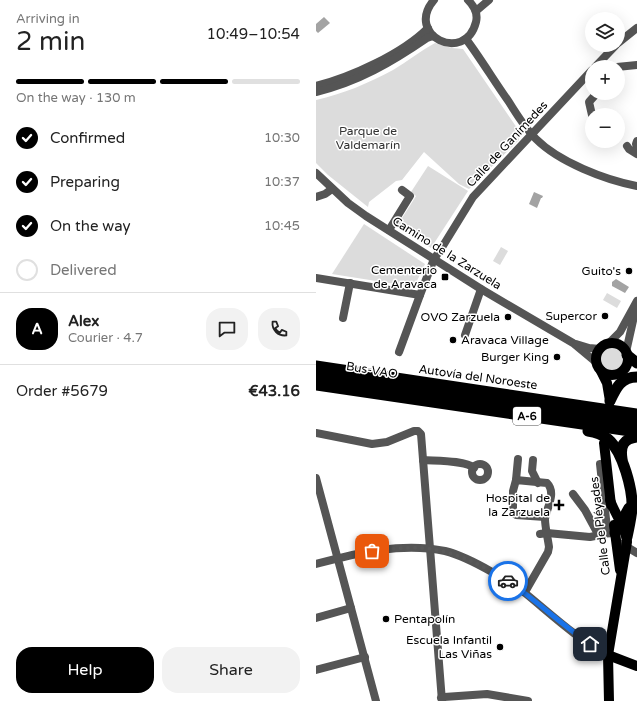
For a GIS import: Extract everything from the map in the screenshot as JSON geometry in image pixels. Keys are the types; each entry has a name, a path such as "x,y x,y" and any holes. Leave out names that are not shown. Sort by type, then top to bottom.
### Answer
{"highway":[{"path":"626,354 637,363"},
{"path":"316,361 388,372 417,381"},
{"name":"Autovía del Noroeste","path":"316,366 498,392 637,414"},
{"path":"619,372 637,375"},
{"name":"Bus-VAO","path":"316,375 637,423"},
{"path":"610,401 619,384 626,379 637,375"},
{"name":"A-6","path":"316,385 637,432"},
{"path":"498,392 529,393 637,408"},
{"path":"416,400 597,433 610,441 624,467"},
{"path":"619,535 630,522 631,497 621,453 623,444 629,439 637,438"},
{"path":"619,535 628,512 631,497"},
{"path":"615,513 623,514 628,512"}],"main road":[{"path":"599,367 609,374 619,372 626,366 626,354 620,346 613,343 604,346 597,354 599,367 607,383 610,401"},
{"path":"610,401 619,372"},
{"name":"Calle de Pléyades","path":"604,443 610,500 619,535 620,582 608,654 609,701"},
{"path":"610,500 615,513 619,535"},
{"name":"Calle de Pléyades","path":"619,535 620,582"},
{"path":"608,654 637,666"}],"street":[{"path":"434,0 428,7 426,19 428,28 433,36 450,44 458,43 466,39 474,30 477,19 476,11 472,3 468,0"},
{"path":"476,11 489,0"},
{"path":"316,86 351,74 372,64 399,50 428,28"},
{"path":"625,38 637,28"},
{"path":"316,92 354,80 372,64 402,55 427,38 433,36"},
{"path":"466,39 525,127 532,135 548,148 576,164 607,178 637,186"},
{"path":"602,60 609,52"},
{"path":"625,66 637,65"},
{"name":"Calle de Ganímedes","path":"399,352 434,259 479,189 585,84"},
{"path":"637,141 637,146"},
{"path":"627,146 637,154"},
{"name":"Camino de la Zarzuela","path":"316,174 348,203 481,289 573,343 599,367"},
{"path":"316,197 325,194 332,189"},
{"path":"389,230 410,196 402,190"},
{"path":"316,278 420,295"},
{"path":"343,318 350,283"},
{"path":"465,336 481,289"},
{"path":"604,346 620,332 636,304"},
{"path":"626,354 636,304"},
{"name":"Camino de la Zarzuela","path":"573,343 589,348 604,346"},
{"path":"316,433 372,444 387,442 414,431 418,431 421,434 442,699 444,697 478,698 487,694 528,701"},
{"path":"518,458 516,480 513,491 513,512 516,515 545,517"},
{"path":"423,460 463,463 471,465 474,468"},
{"path":"533,460 532,472 536,482"},
{"path":"600,464 619,535 637,552"},
{"path":"316,478 376,701"},
{"path":"516,480 547,483 550,486 551,491 549,510 545,517 544,534 549,547 548,552 533,572 525,592"},
{"path":"573,494 585,510 598,534"},
{"path":"544,534 590,537 598,534 619,535"},
{"path":"316,564 372,551 410,548 446,551 478,565 525,592 564,625 598,650 608,654"},
{"path":"316,618 351,608"},
{"path":"316,670 364,658"}],"green space":[{"name":"Parque de Valdemarín","path":"435,43 452,48 463,49 517,128 519,140 469,189 459,184 424,152 402,180 396,181 369,202 368,207 328,175 316,163 316,100 356,88 375,79 398,67"},
{"path":"428,166 468,191 431,248 397,226 416,196 411,192"},
{"path":"364,224 425,264 414,287 332,274"},
{"path":"501,247 508,251 500,265 493,261"},
{"path":"607,293 621,301 617,308 603,300"},
{"path":"612,347 620,351 624,359 620,367 612,371 604,367 600,359 604,351"}],"shaded area":[{"path":"324,17 330,23 318,33 316,31 316,24"},
{"path":"534,192 543,196 537,208 529,204"},
{"path":"616,279 629,287 625,293 612,286 612,282"}],"way so far":[{"path":"372,551 410,548 446,551 484,567 508,581"}],"place":[{"name":"Guito's","path":"629,271"},
{"name":"Cementerio de Aravaca","path":"445,277"},
{"name":"Supercor","path":"605,316"},
{"name":"OVO Zarzuela","path":"508,317"},
{"name":"Aravaca Village","path":"453,340"},
{"name":"Burger King","path":"557,357"},
{"name":"Hospital de la Zarzuela","path":"559,505"},
{"name":"Pentapolín","path":"386,619"},
{"name":"Escuela Infantil Las Viñas","path":"500,647"}],"route":[{"path":"508,581 525,592 548,613 590,644"}]}
